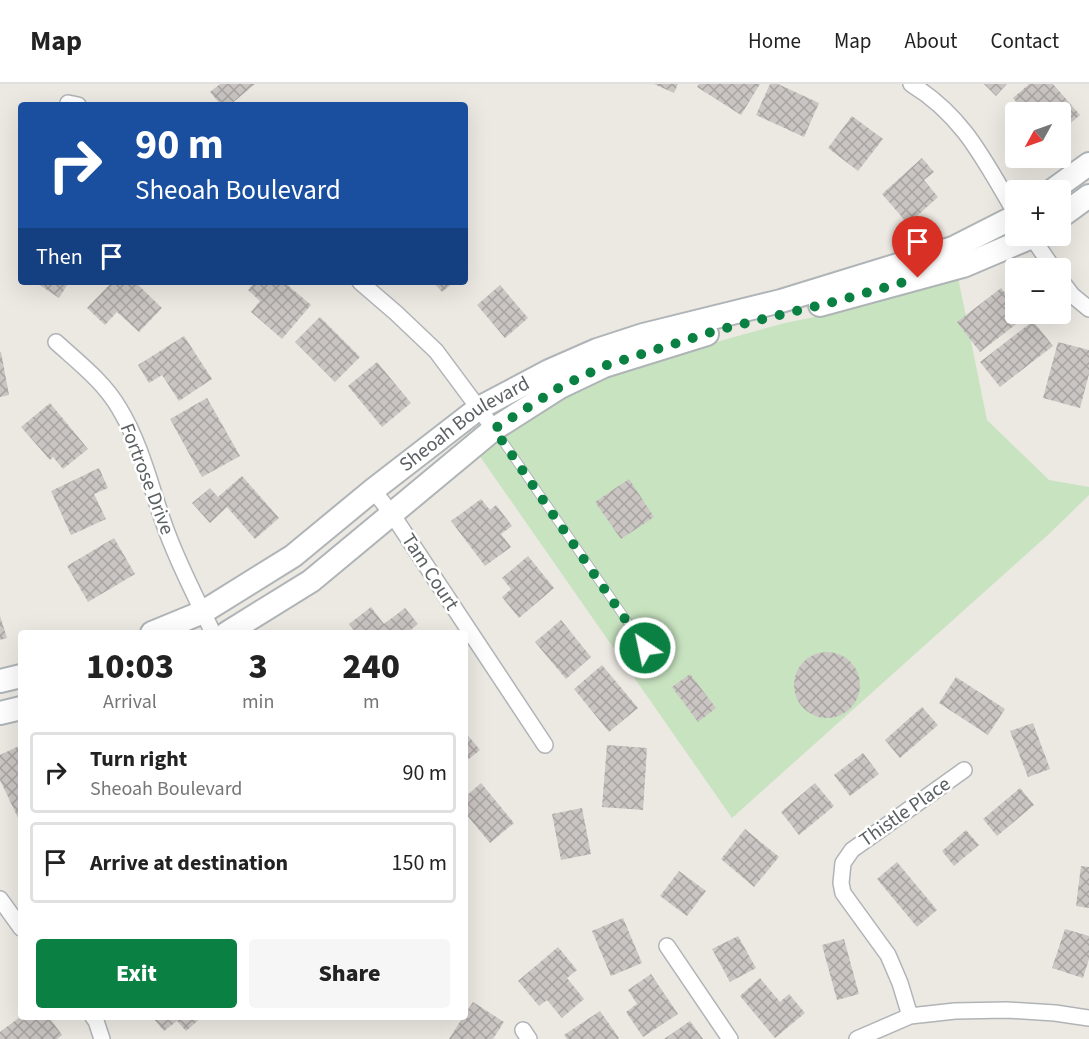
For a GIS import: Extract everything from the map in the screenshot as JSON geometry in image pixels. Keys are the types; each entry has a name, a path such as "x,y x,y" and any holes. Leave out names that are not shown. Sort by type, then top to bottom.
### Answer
{"street":[{"path":"911,84 927,94 959,124 982,155 1005,196"},
{"path":"1067,180 1089,164"},
{"path":"1071,209 1089,196"},
{"name":"Sheoah Boulevard","path":"820,297 953,248 1005,221"},
{"name":"Sheoah Boulevard","path":"159,630 203,612 293,556 373,490 479,408 549,371 604,366 645,344 718,330 782,307 820,297 963,266 1009,246"},
{"path":"363,285 436,351 494,429"},
{"path":"1071,294 1089,309"},
{"name":"Fortrose Drive","path":"56,342 95,378 119,407 136,442 178,562 212,630"},
{"name":"Sheoah Boulevard","path":"232,630 311,581 494,429 560,387 579,368"},
{"name":"Tam Court","path":"373,490 392,514 545,745"},
{"path":"0,681 18,677"},
{"path":"0,713 18,709"},
{"name":"Thistle Place","path":"910,1016 900,983 888,956 843,893 841,883 843,863 852,850 964,770"},
{"path":"0,899 18,924"},
{"path":"667,946 730,1039"},
{"path":"857,1039 910,1016 955,1011 1007,1010 1089,1018"},
{"path":"95,1020 102,1039"}],"lane":[{"path":"494,429 645,648"}],"green space":[{"path":"950,238 987,420 1049,480 1089,487 1089,495 1049,534 732,818 479,455 500,437 565,397 607,376 720,341 785,323 834,313"}],"building":[{"path":"220,84 255,84 234,102 218,102 210,92"},
{"path":"654,84 678,84 674,93"},
{"path":"699,84 760,84 741,115 697,87"},
{"path":"770,84 778,84 819,103 804,137 756,115"},
{"path":"984,84 1007,84 996,96"},
{"path":"1029,84 1053,84 1069,102 1016,102 1013,98"},
{"path":"1071,105 1080,115 1071,123"},
{"path":"852,116 883,139 858,171 828,148"},
{"path":"922,158 934,172 924,180 938,197 908,224 882,194"},
{"path":"40,285 67,285 59,298"},
{"path":"109,285 138,285 162,308 139,332 117,312 105,325 87,308"},
{"path":"252,285 288,285 311,305 282,339 251,312 260,301 248,290"},
{"path":"436,285 450,285 442,292"},
{"path":"500,285 528,318 505,338 477,305"},
{"path":"1001,288 1005,293 1005,324 1016,324 980,352 957,322"},
{"path":"320,317 360,357 335,382 295,342"},
{"path":"1029,324 1035,324 1053,346 1000,387 980,362"},
{"path":"184,336 212,379 179,401 162,375 149,383 138,365"},
{"path":"1058,342 1089,350 1089,374 1080,408 1043,398"},
{"path":"0,352 9,395 0,397"},
{"path":"377,362 411,403 382,427 348,386"},
{"path":"207,398 240,456 202,477 170,419"},
{"path":"50,403 88,449 63,469 53,457 50,460 21,427"},
{"path":"99,468 108,488 94,494 106,519 71,535 51,491"},
{"path":"242,476 279,518 255,539 227,507 210,523 192,503 210,488 218,497"},
{"path":"629,479 654,517 621,539 595,502"},
{"path":"481,499 490,510 496,505 512,526 501,534 511,547 485,566 451,521"},
{"path":"114,538 135,574 88,602 67,566"},
{"path":"528,556 554,588 519,618 502,597 511,589 502,578"},
{"path":"371,607 384,624 405,608 418,624 411,630 354,630 349,624"},
{"path":"0,616 7,638 0,640"},
{"path":"561,620 591,657 566,679 535,642"},
{"path":"827,652 839,655 850,662 857,673 860,685 857,697 850,708 839,715 827,718 815,715 804,708 797,697 794,685 797,673 804,662 815,655"},
{"path":"602,665 638,708 609,732 574,689"},
{"path":"690,674 716,708 698,722 672,687"},
{"path":"956,677 1005,709 988,735 939,703"},
{"path":"922,707 938,725 900,758 885,740"},
{"path":"1033,723 1050,769 1028,777 1010,731"},
{"path":"468,736 480,750 468,760"},
{"path":"607,745 647,748 643,810 602,807"},
{"path":"18,746 18,818 0,780 0,755"},
{"path":"863,753 879,774 850,796 834,775"},
{"path":"481,783 514,823 490,843 468,817 468,794"},
{"path":"815,783 834,806 799,835 781,812"},
{"path":"1020,788 1034,805 997,836 983,819"},
{"path":"582,808 591,854 561,860 552,814"},
{"path":"745,829 779,857 754,887 721,859"},
{"path":"966,830 979,845 954,866 942,851"},
{"path":"897,862 937,910 917,927 877,879"},
{"path":"1081,866 1089,867 1089,908 1076,906"},
{"path":"679,871 706,891 687,916 660,896"},
{"path":"623,918 642,963 611,976 592,931"},
{"path":"1065,929 1089,936 1089,959 1083,978 1052,968"},
{"path":"738,936 756,968 730,982 712,949"},
{"path":"844,939 859,994 837,1000 822,945"},
{"path":"558,947 577,970 567,978 584,999 562,1018 547,1000 539,1006 518,981"},
{"path":"651,974 678,1014 643,1037 626,1012 637,1004 628,990"},
{"path":"760,978 780,1002 789,994 805,1013 775,1038 740,996"},
{"path":"473,1002 504,1022 493,1039 449,1039 461,1020 468,1020 468,1010"},
{"path":"600,1011 619,1038 567,1039 564,1035"},
{"path":"18,1018 51,1020 62,1035 57,1039 0,1039 0,1032"},
{"path":"155,1020 199,1020 186,1031 177,1021 164,1031"},
{"path":"690,1021 703,1039 664,1039"}],"route":[{"path":"645,648 494,429 560,387 604,366 718,330 841,300 918,278"}]}
